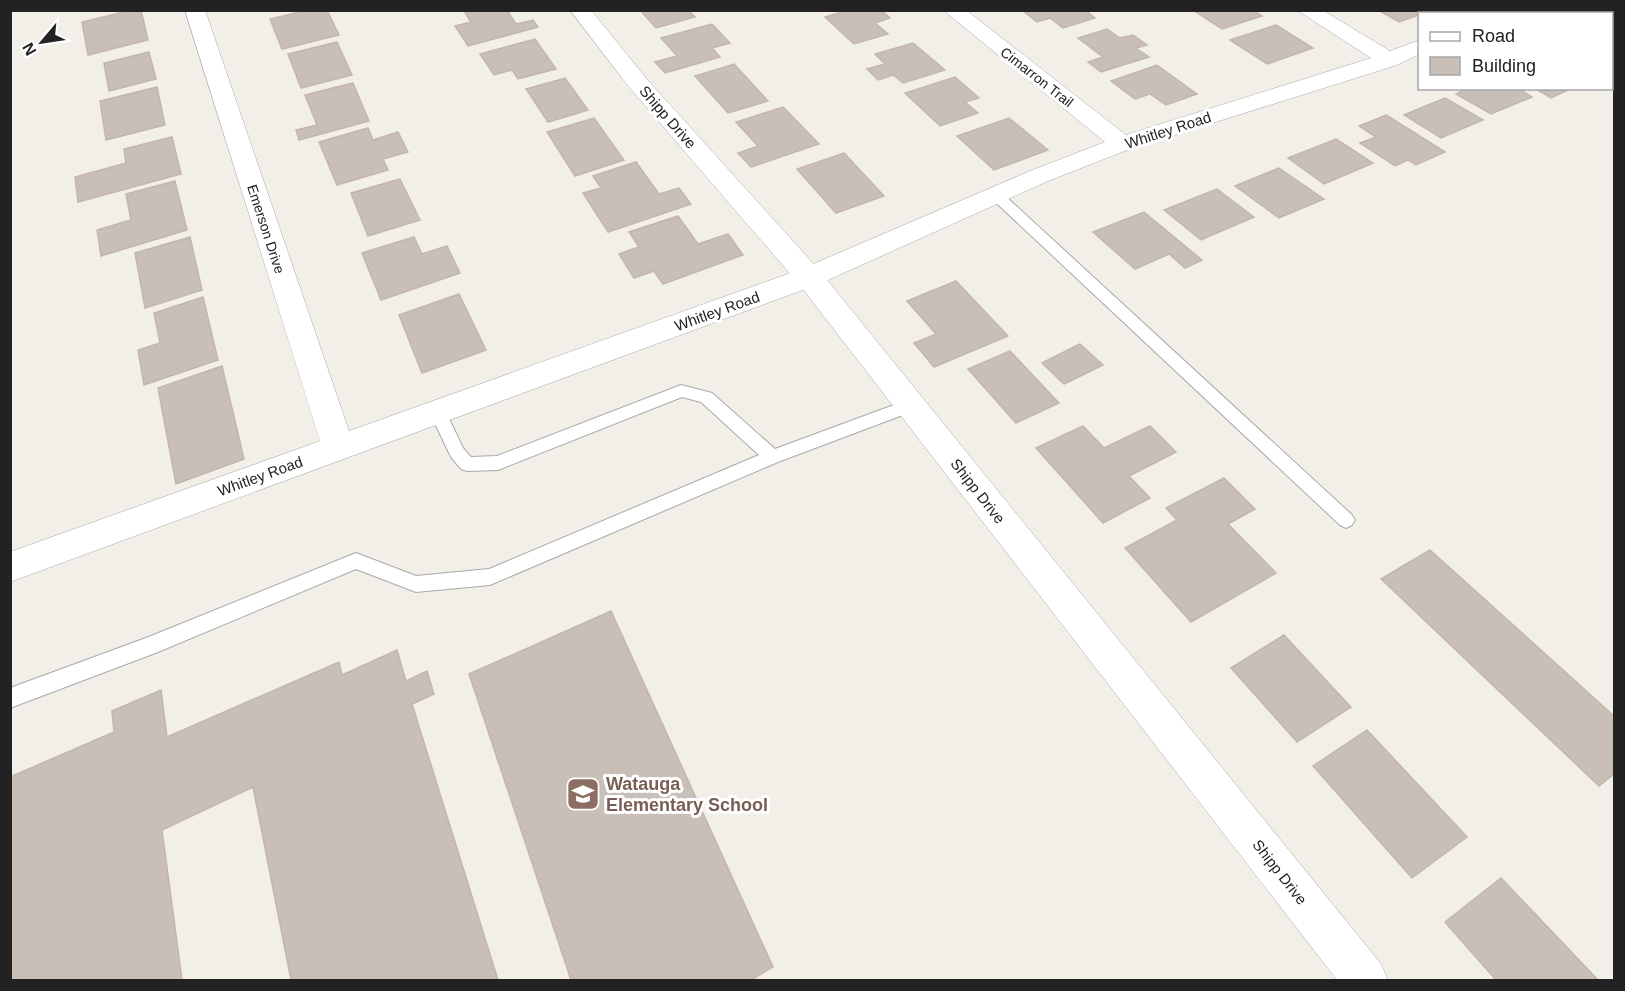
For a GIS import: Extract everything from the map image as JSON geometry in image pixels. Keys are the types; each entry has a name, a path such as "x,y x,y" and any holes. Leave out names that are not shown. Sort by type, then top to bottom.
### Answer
{"street":[{"name":"Emerson Drive","path":"195,10 338,447"},
{"name":"Shipp Drive","path":"580,10 637,82 809,277 1365,981"},
{"name":"Cimarron Trail","path":"953,10 1122,144"},
{"path":"1307,10 1389,60"},
{"name":"Whitley Road","path":"10,567 809,277 996,195 1122,144 1389,60 1418,46"}],"lane":[{"path":"996,195 1346,520"},
{"path":"437,411 457,452 467,464 498,463 681,392 706,397 772,457"},
{"path":"10,698 151,645 356,561 416,584 490,577 772,457 910,405"}],"building":[{"path":"141,10 148,40 88,55 82,22"},
{"path":"308,10 327,10 339,35 282,49 270,19"},
{"path":"507,10 516,24 533,20 538,27 468,46 455,26 471,22 464,11"},
{"path":"640,10 688,10 695,17 656,28"},
{"path":"848,10 881,10 890,18 875,23 888,34 854,44 825,17"},
{"path":"1022,10 1085,10 1095,18 1063,28 1050,18 1037,22"},
{"path":"1193,10 1253,10 1262,16 1222,29"},
{"path":"1378,10 1430,11 1418,12 1418,15 1399,22"},
{"path":"712,24 730,43 712,48 720,57 665,73 655,62 677,56 661,38"},
{"path":"1276,25 1313,48 1267,64 1230,40"},
{"path":"1107,29 1120,38 1133,35 1147,45 1136,48 1149,57 1101,72 1088,62 1103,57 1078,38"},
{"path":"535,39 556,69 518,79 512,70 494,75 480,54"},
{"path":"337,42 352,75 301,88 288,54"},
{"path":"913,43 945,70 903,83 893,75 878,80 867,69 885,64 875,54"},
{"path":"149,52 156,79 109,91 104,63"},
{"path":"734,64 768,101 728,113 695,76"},
{"path":"1157,65 1197,94 1166,105 1150,94 1135,99 1111,81"},
{"path":"955,77 979,98 965,102 978,113 940,126 905,93"},
{"path":"565,78 588,110 548,122 526,89"},
{"path":"353,83 369,121 299,140 296,130 317,125 305,95"},
{"path":"157,87 165,125 106,140 100,101"},
{"path":"1464,90 1521,90 1532,97 1491,114 1456,94"},
{"path":"1537,90 1568,90 1551,98"},
{"path":"1445,98 1483,120 1441,138 1404,115"},
{"path":"783,107 819,144 751,167 738,153 758,146 736,122"},
{"path":"1386,115 1445,152 1416,165 1408,160 1395,166 1360,143 1376,137 1359,126"},
{"path":"594,118 624,160 575,176 547,132"},
{"path":"1009,118 1048,150 994,170 957,136"},
{"path":"368,128 373,140 398,132 408,152 383,159 388,170 337,185 319,142"},
{"path":"172,137 181,174 78,202 75,177 126,163 124,149"},
{"path":"1336,139 1373,163 1324,184 1288,158"},
{"path":"844,153 884,196 836,213 797,169"},
{"path":"636,162 659,194 679,188 691,204 608,232 583,193 601,188 593,176"},
{"path":"1279,168 1324,199 1279,218 1235,186"},
{"path":"400,179 420,220 368,236 351,193"},
{"path":"175,181 187,230 101,256 97,230 131,220 126,194"},
{"path":"1217,189 1254,217 1201,240 1164,210"},
{"path":"1144,212 1202,260 1185,268 1169,254 1135,269 1093,232"},
{"path":"678,216 698,244 728,234 743,255 663,284 654,271 634,278 619,254 639,247 629,232"},
{"path":"190,237 202,290 145,308 135,253"},
{"path":"414,237 422,254 447,246 460,273 381,300 362,253"},
{"path":"956,281 1008,336 934,367 914,343 936,334 907,301"},
{"path":"459,294 486,350 422,373 399,315"},
{"path":"203,297 218,360 144,385 138,350 160,343 154,313"},
{"path":"1080,344 1103,365 1064,384 1042,363"},
{"path":"1010,351 1059,403 1016,423 968,369"},
{"path":"222,366 244,459 176,484 158,388"},
{"path":"1083,426 1104,448 1150,426 1176,452 1129,476 1150,498 1103,523 1036,448"},
{"path":"1224,478 1255,509 1228,524 1276,573 1191,622 1125,548 1177,520 1166,508"},
{"path":"1430,550 1614,716 1614,774 1599,786 1381,579"},
{"path":"611,611 773,967 751,980 571,980 469,674"},
{"path":"1284,635 1351,707 1297,742 1231,668"},
{"path":"397,650 406,681 427,671 434,694 412,704 498,980 291,980 253,787 162,830 182,980 10,980 10,777 114,732 112,711 161,690 167,737 339,662 342,675"},
{"path":"1367,730 1467,837 1412,878 1313,766"},
{"path":"1501,878 1598,980 1496,980 1445,922"}],"place":[{"name":"Watauga Elementary School","path":"583,794"}]}
